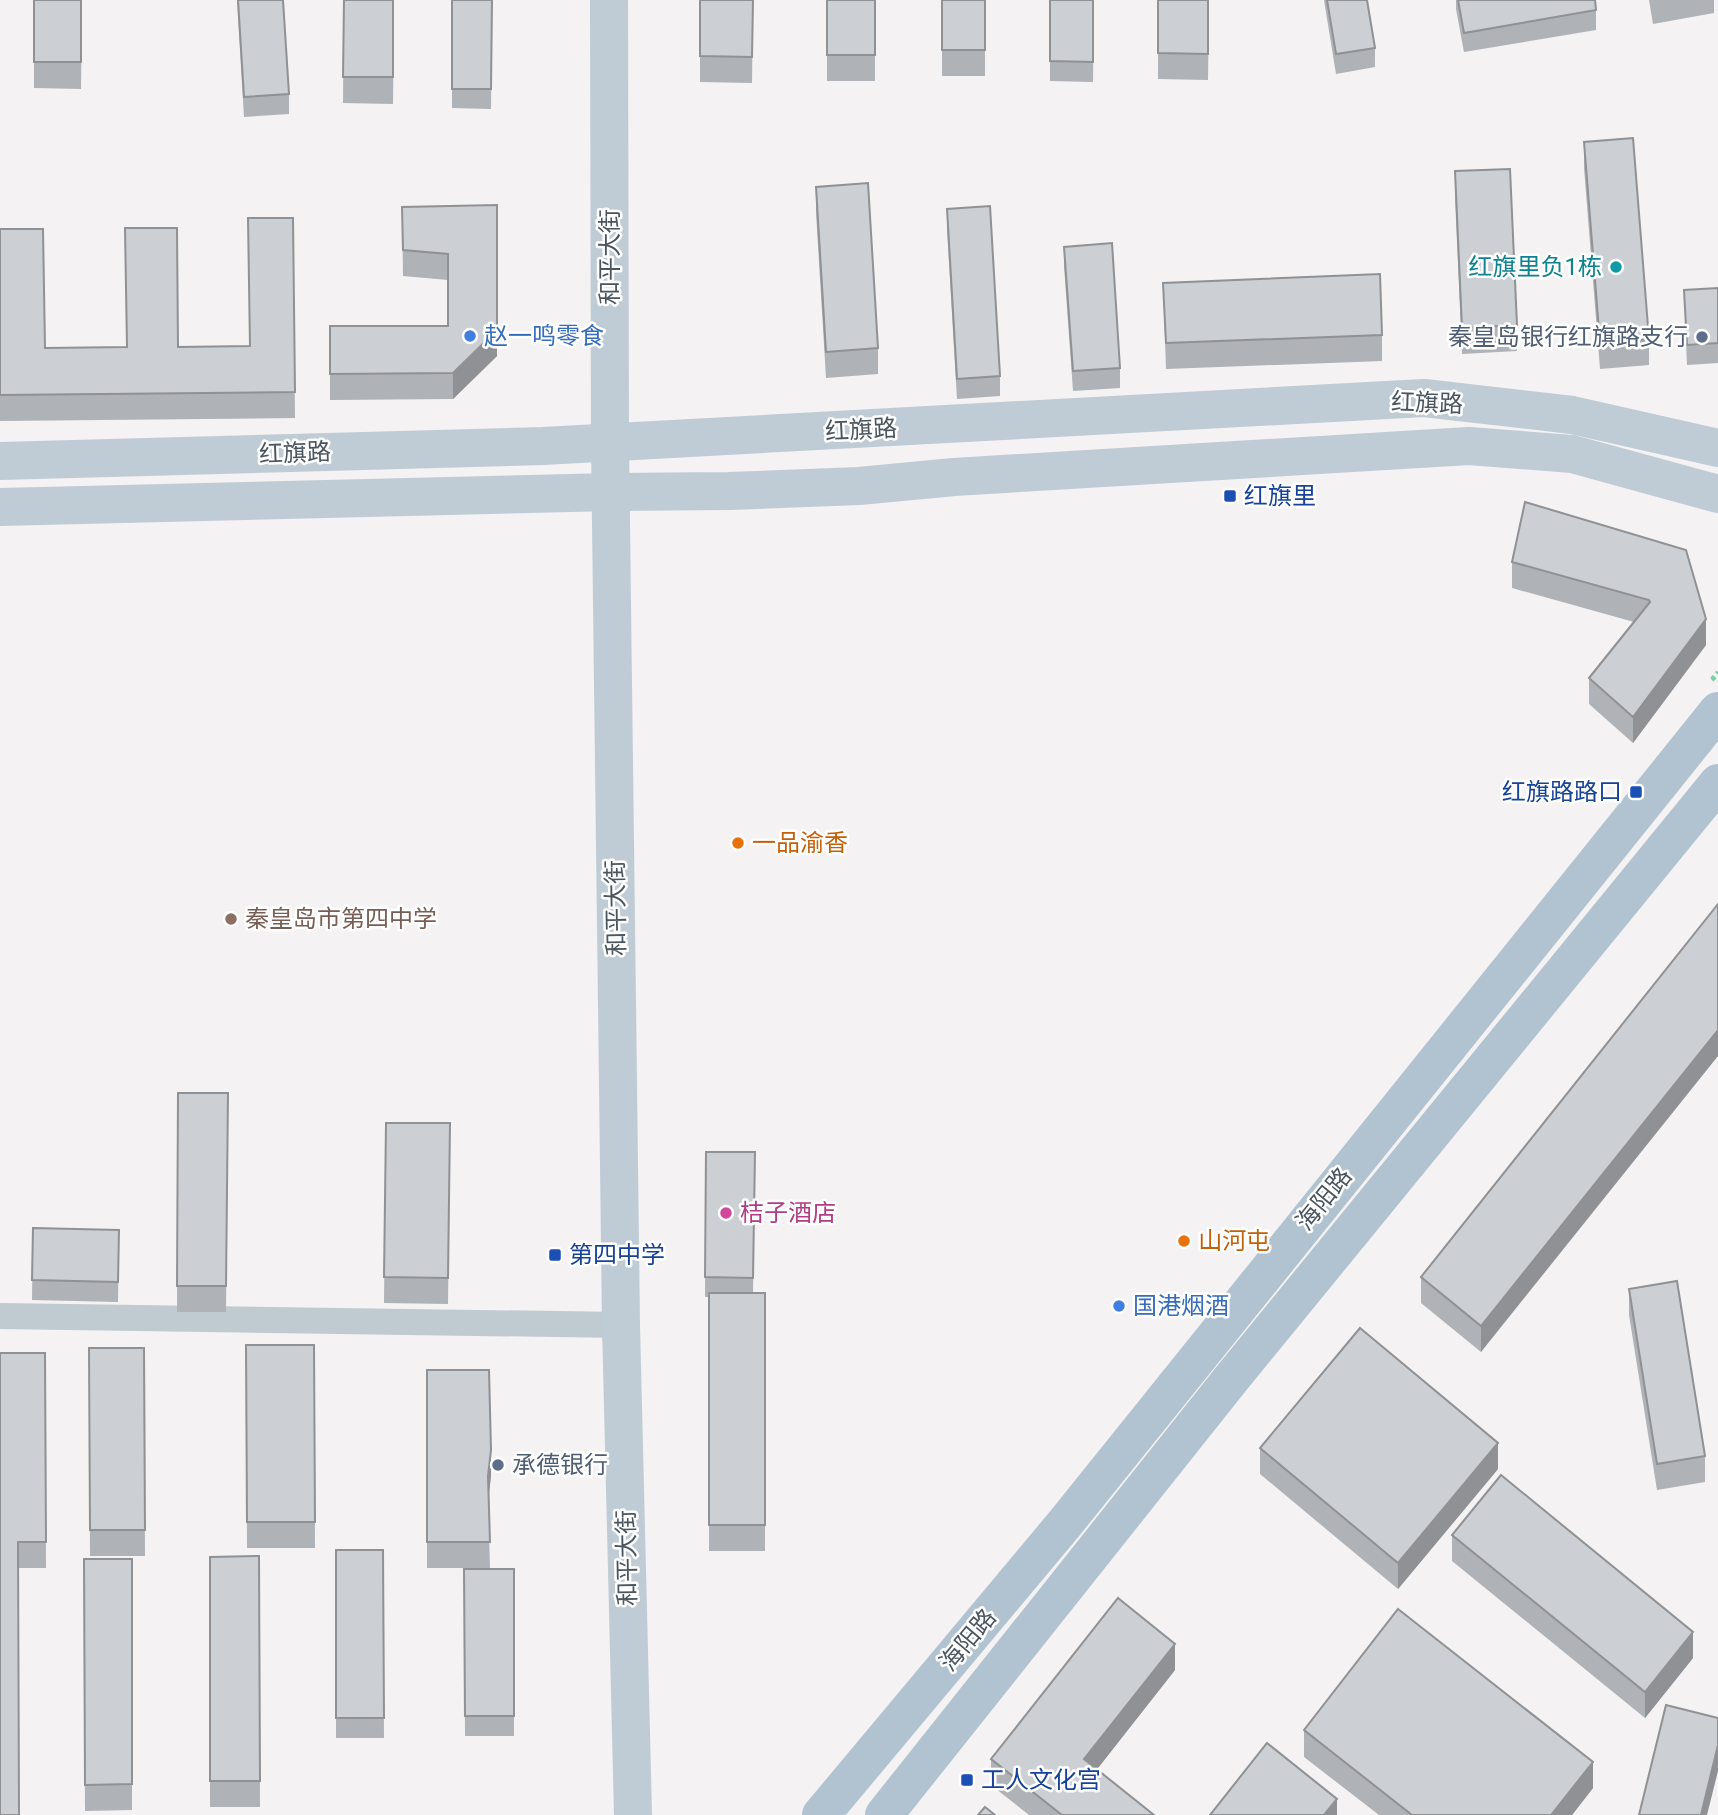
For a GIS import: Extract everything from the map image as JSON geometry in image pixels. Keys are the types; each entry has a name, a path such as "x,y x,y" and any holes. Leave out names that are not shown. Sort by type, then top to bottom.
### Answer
{"main road":[{"name":"和平大街","path":"609,0 610,443 621,1325 633,1815"},
{"name":"红旗路","path":"0,461 610,443 1424,398 1572,415 1718,448"},
{"path":"0,507 859,486 954,477 1469,446 1572,454 1718,494"},
{"name":"海阳路","path":"821,1815 1066,1522 1715,695"},
{"name":"海阳路","path":"884,1815 1231,1379 1718,783"}],"street":[{"path":"0,1315 621,1325"}],"path":[{"path":"1715,695 1718,672"}],"building":[{"path":"34,0 81,0 81,62 34,62"},
{"path":"238,0 283,0 289,94 244,97"},
{"path":"344,0 393,0 393,77 343,77"},
{"path":"452,0 492,0 491,89 452,89"},
{"path":"700,0 753,0 752,57 700,56"},
{"path":"827,0 875,0 875,55 827,55"},
{"path":"942,0 985,0 985,50 942,50"},
{"path":"1050,0 1093,0 1093,62 1050,61"},
{"path":"1158,0 1208,0 1208,54 1158,53"},
{"path":"1327,0 1367,0 1375,48 1336,54"},
{"path":"1458,0 1595,0 1596,10 1464,33"},
{"name":"红旗里负1栋","path":"1633,138 1649,339 1600,343 1584,142"},
{"path":"1510,169 1517,325 1462,328 1455,171"},
{"path":"868,183 878,348 826,352 816,187"},
{"path":"497,205 497,330 453,373 330,374 330,326 448,326 448,254 403,250 402,207"},
{"path":"990,206 1000,376 957,379 947,209"},
{"path":"248,218 293,218 295,392 0,395 0,229 43,229 45,348 127,347 125,228 177,228 178,347 250,346"},
{"path":"1112,243 1120,368 1073,371 1064,247"},
{"path":"1380,274 1382,335 1166,343 1163,283"},
{"name":"秦皇岛银行红旗路支行","path":"1718,288 1718,343 1687,345 1684,290"},
{"path":"1525,502 1686,550 1706,619 1633,717 1589,678 1649,600 1512,562"},
{"path":"1718,904 1718,1030 1481,1326 1421,1277"},
{"path":"178,1093 228,1093 226,1286 177,1286"},
{"path":"386,1123 450,1123 448,1278 384,1277"},
{"path":"706,1152 755,1152 753,1278 705,1277"},
{"path":"33,1228 119,1230 118,1282 32,1280"},
{"path":"1677,1281 1705,1456 1657,1464 1629,1289"},
{"path":"709,1293 765,1293 765,1525 709,1525"},
{"path":"1360,1328 1498,1443 1398,1563 1260,1448"},
{"path":"246,1345 314,1345 315,1522 247,1522"},
{"path":"89,1348 144,1348 145,1530 90,1530"},
{"path":"0,1353 45,1353 46,1542 18,1542 19,1815 0,1815"},
{"path":"427,1370 489,1370 490,1542 427,1542"},
{"path":"1501,1475 1693,1632 1645,1692 1452,1535"},
{"path":"336,1550 383,1550 384,1718 336,1718"},
{"path":"259,1556 260,1781 210,1781 210,1557"},
{"path":"84,1559 132,1559 132,1784 85,1785"},
{"path":"464,1569 514,1569 514,1716 465,1716"},
{"path":"1118,1598 1175,1644 1084,1759 1154,1815 1062,1815 991,1759"},
{"path":"1398,1609 1593,1762 1551,1815 1412,1815 1304,1730"},
{"path":"1666,1705 1718,1718 1718,1745 1701,1815 1639,1815"},
{"path":"1267,1743 1337,1799 1324,1815 1210,1815"},
{"path":"985,1807 995,1815 978,1815"}],"place":[{"name":"红旗里负1栋","path":"1616,267"},
{"name":"赵一鸣零食","path":"470,336"},
{"name":"秦皇岛银行红旗路支行","path":"1702,337"},
{"name":"红旗里","path":"1230,496"},
{"name":"红旗路路口","path":"1636,792"},
{"name":"一品渝香","path":"738,843"},
{"name":"秦皇岛市第四中学","path":"231,919"},
{"name":"桔子酒店","path":"726,1213"},
{"name":"山河屯","path":"1184,1241"},
{"name":"第四中学","path":"555,1255"},
{"name":"国港烟酒","path":"1119,1306"},
{"name":"承德银行","path":"498,1465"},
{"name":"工人文化宫","path":"967,1780"}]}
